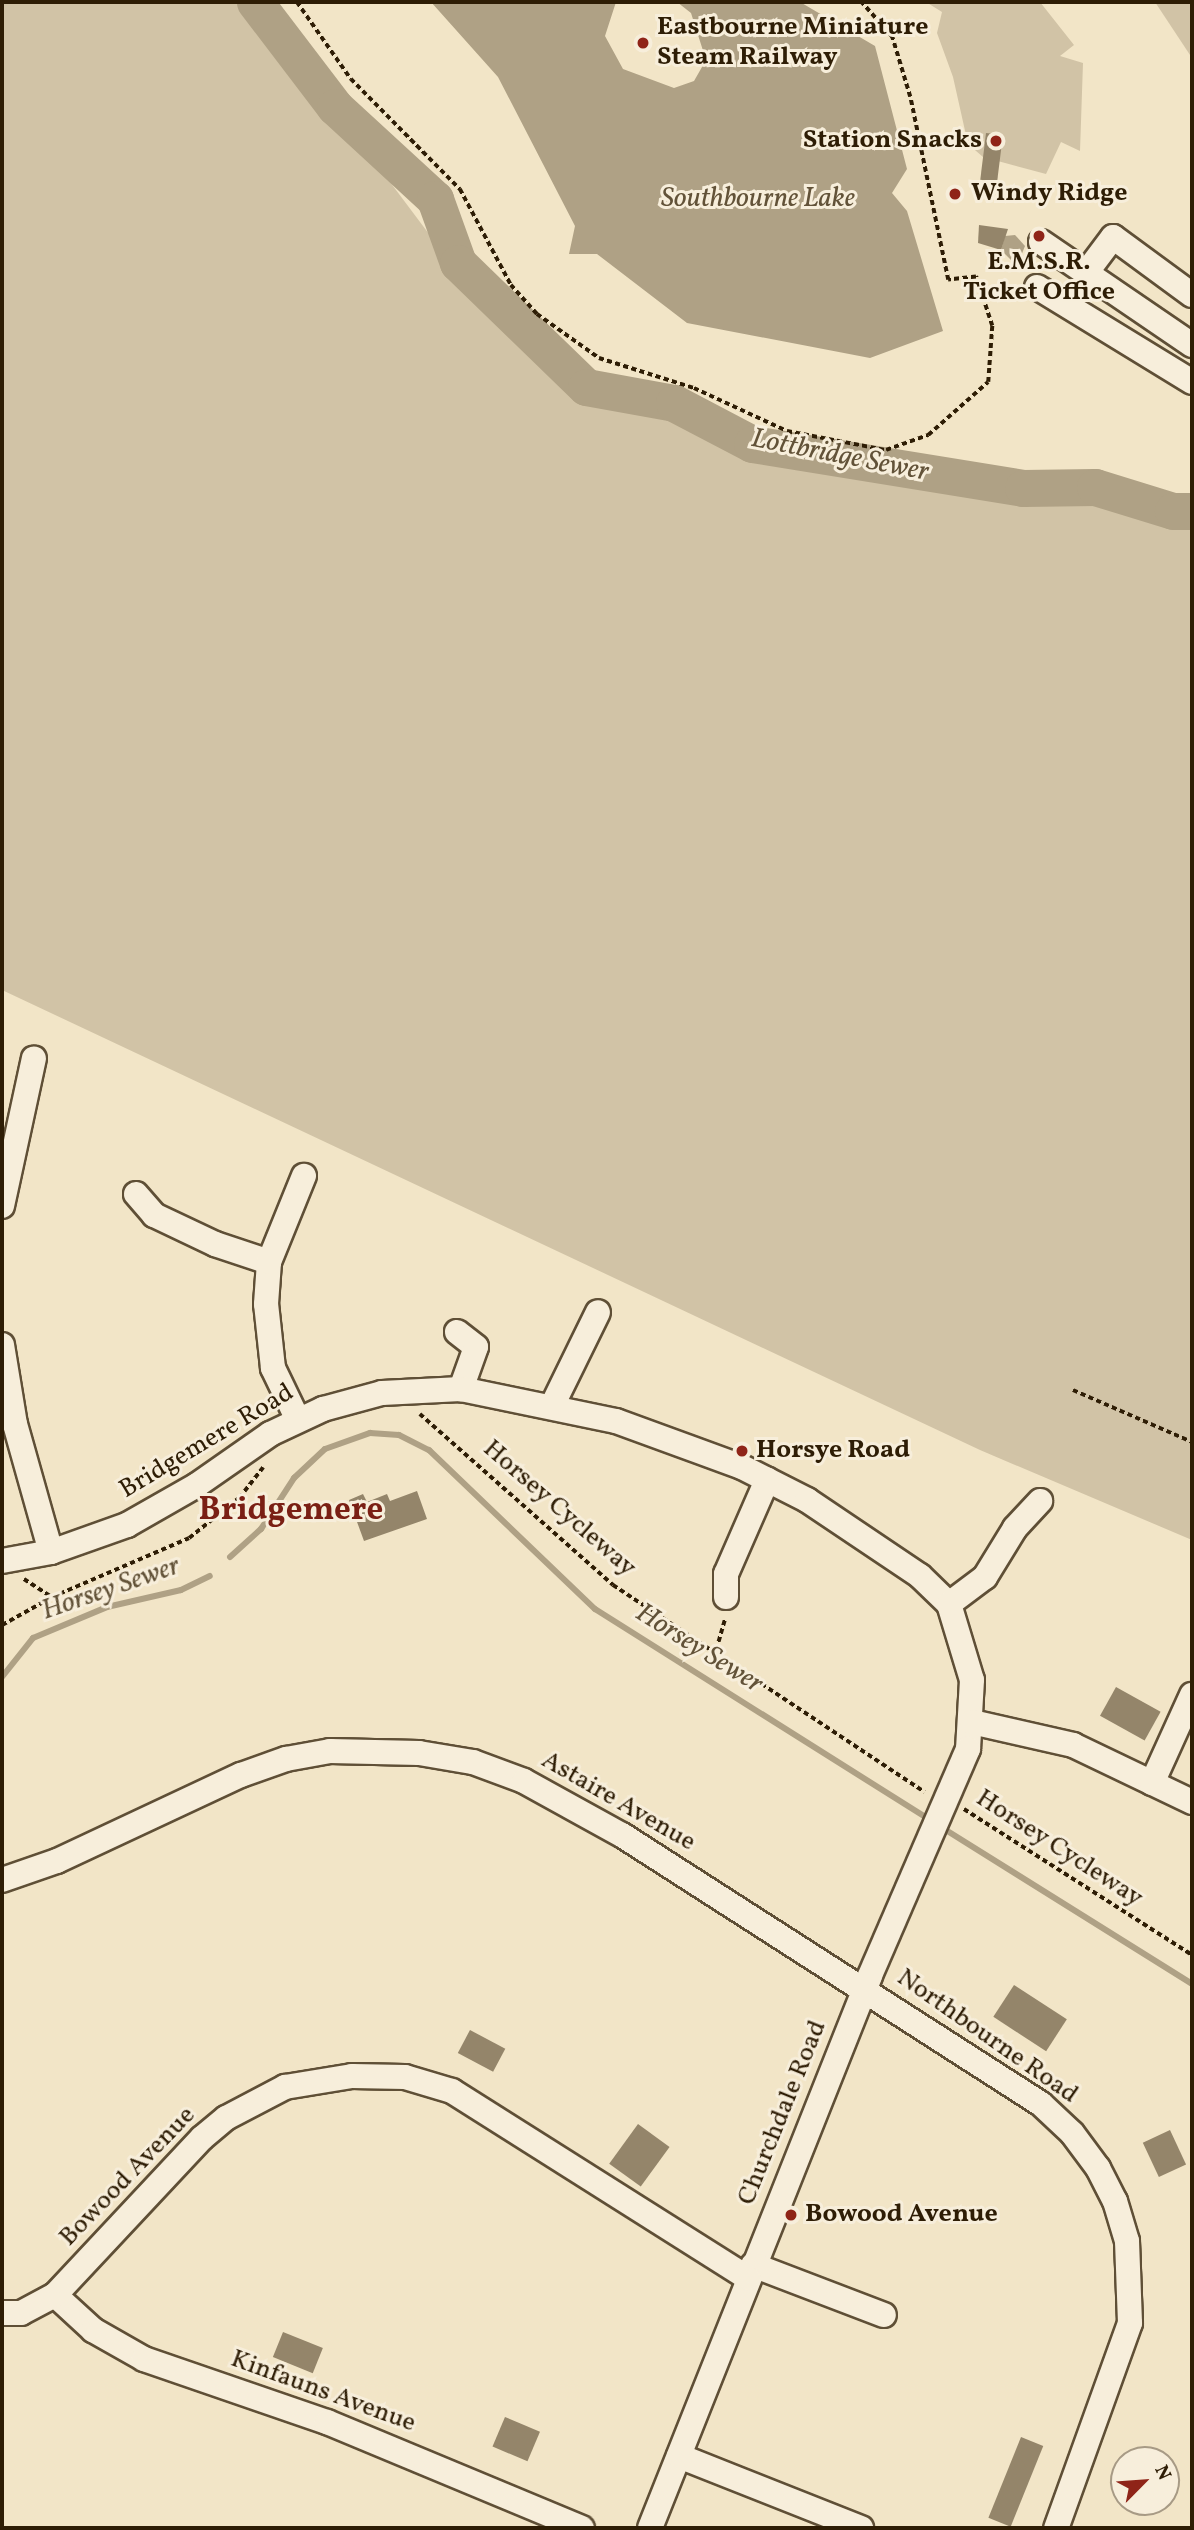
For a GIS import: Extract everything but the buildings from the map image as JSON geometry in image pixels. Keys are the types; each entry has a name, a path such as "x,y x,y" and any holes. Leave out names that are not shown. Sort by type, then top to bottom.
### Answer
{"street":[{"path":"1086,273 1113,237 1192,295"},
{"path":"1041,243 1192,345"},
{"path":"1037,287 1192,382"},
{"path":"2,1206 34,1058"},
{"path":"298,1420 273,1368 266,1304 268,1262 304,1176"},
{"path":"136,1194 154,1215 215,1244 249,1251 268,1262"},
{"path":"552,1404 598,1312"},
{"path":"457,1332 476,1347 461,1389"},
{"path":"2,1345 8,1426 51,1552"},
{"name":"Bridgemere Road","path":"2,1561 51,1552 127,1525 298,1420 382,1393 461,1389 552,1404 675,1440 767,1480 807,1500 920,1576 948,1604 972,1680 972,1722"},
{"path":"726,1597 726,1574 767,1480"},
{"path":"948,1604 985,1577 1016,1528 1040,1501"},
{"path":"1152,1783 1192,1695"},
{"path":"972,1722 1051,1738 1192,1802"},
{"name":"Churchdale Road","path":"650,2528 865,1989 968,1749 972,1722"},
{"name":"Astaire Avenue","path":"2,1880 57,1861 286,1759 330,1751 419,1753 473,1762 572,1806 865,1989"},
{"name":"Northbourne Road","path":"865,1989 1041,2104 1072,2133 1115,2201 1127,2241 1130,2323 1056,2528"},
{"name":"Bowood Avenue","path":"2,2313 21,2313 55,2295 202,2138 226,2118 285,2087 352,2076 405,2077 452,2091 750,2272 884,2315"},
{"name":"Kinfauns Avenue","path":"55,2295 93,2330 144,2359 327,2422 582,2528"},
{"path":"679,2456 861,2528"}],"path":[{"path":"297,2 351,79 460,189 511,285 537,314 599,358 695,388 787,431 886,450 928,435 988,382 992,326 976,277 948,280 910,97 892,37 861,2"},
{"path":"1073,1390 1192,1442"},
{"name":"Horsey Cycleway","path":"411,1411 604,1578 716,1650 944,1807 967,1810 1192,1955"},
{"path":"2,1625 52,1597 189,1538 239,1498 271,1458"},
{"path":"716,1650 726,1597"}],"shaded area":[{"path":"2,2 255,2 432,238 586,387 674,403 752,444 1023,488 1095,487 1173,511 1192,511 1192,1540 980,1450 2,990"},
{"path":"926,2 1040,2 1074,45 1060,56 1083,63 1080,151 1061,142 1046,174 983,157 968,144 953,77 937,33 942,12"},
{"path":"1155,2 1192,2 1192,58"}],"water":[{"name":"Southbourne Lake","path":"431,2 616,2 605,36 623,69 674,88 694,81 706,60 691,13 677,2 800,2 875,46 907,169 892,193 907,211 943,331 870,358 687,323 597,254 569,254 575,226 498,77"},
{"path":"1015,235 1025,246 1017,266 1001,250 1005,236"}],"waterway":[{"name":"Lottbridge Sewer","path":"255,2 335,107 435,199 458,263 586,387 674,403 752,444 1023,488 1095,487 1173,511 1192,511"},
{"name":"Horsey Sewer","path":"230,1557 261,1529 294,1478 325,1449 370,1433 399,1435 429,1450 595,1609 932,1821"},
{"name":"Horsey Sewer","path":"2,1677 33,1638 107,1607 181,1590 210,1576"},
{"name":"Horsey Sewer","path":"941,1827 1192,1984"}],"place":[{"name":"Eastbourne Miniature Steam Railway","path":"643,43"},
{"name":"Station Snacks","path":"996,141"},
{"name":"Windy Ridge","path":"955,194"},
{"name":"E.M.S.R. Ticket Office","path":"1039,236"},
{"name":"Horsye Road","path":"742,1451"},
{"name":"Bowood Avenue","path":"791,2215"}],"district":[{"name":"Bridgemere","path":"291,1512"}]}
